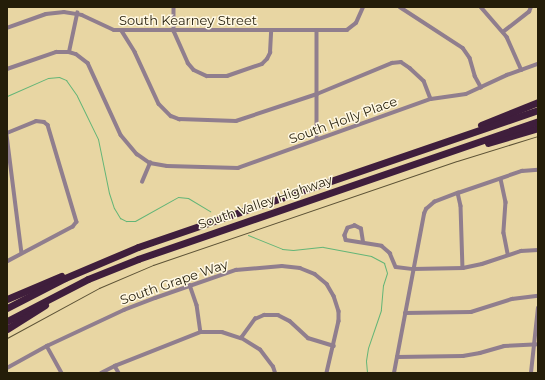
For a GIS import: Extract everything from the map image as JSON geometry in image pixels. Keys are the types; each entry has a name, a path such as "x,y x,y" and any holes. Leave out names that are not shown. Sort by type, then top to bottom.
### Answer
{"highway":[{"path":"441,143 538,102"},
{"name":"South Valley Highway","path":"7,308 97,263 173,234 538,110"},
{"name":"South Valley Highway","path":"7,320 88,280 165,249 538,121"},
{"path":"395,170 538,128"},
{"path":"7,299 46,281 97,263"},
{"path":"7,328 88,280"}],"street":[{"path":"174,7 174,31 192,68 202,75 224,77 258,66 265,62 269,57 271,49 271,31"},
{"name":"South Kearney Street","path":"7,28 52,13 77,13 112,30 122,31 347,30 356,23 363,7"},
{"path":"400,7 463,48 470,58 481,87"},
{"path":"481,7 503,32 513,48 522,70"},
{"path":"503,32 529,12 532,7"},
{"path":"7,69 56,52 69,52 77,13"},
{"path":"122,31 135,52 159,104 168,113 179,119 236,121 317,94 392,63 401,62 424,81 431,99"},
{"path":"317,31 318,139"},
{"name":"South Holly Place","path":"69,52 80,56 88,63 126,143 137,154 150,163 166,166 238,168 431,99 466,94 538,64"},
{"path":"7,262 73,226 77,222 50,130 44,122 31,122 7,134 22,253"},
{"path":"142,182 150,163"},
{"path":"394,373 424,214 429,205 458,193 522,171 538,170"},
{"path":"501,179 506,202 504,233 508,254"},
{"path":"458,193 462,206 463,268"},
{"path":"363,242 361,229 355,226 348,228 345,235 346,240 377,244 390,253 396,267 413,268 463,268 486,263 508,254 538,250"},
{"name":"South Grape Way","path":"7,368 48,346 124,310 190,285 244,269 267,266 294,267 310,271 321,278 331,290 339,311 339,321 334,346"},
{"path":"190,285 197,305 201,332"},
{"path":"405,313 471,312 512,299 538,296"},
{"path":"531,373 536,344 538,308"},
{"path":"241,338 255,319 264,315 278,315 290,322 308,338 334,346 327,373"},
{"path":"101,373 201,332 222,332 241,338 260,350 273,367 275,373"},
{"path":"397,357 463,356 504,346 536,344"},
{"path":"48,346 62,373"},
{"path":"115,366 119,373"}],"waterway":[{"path":"7,96 48,78 59,77 66,80 77,96 98,139 109,193 114,208 120,218 126,221 135,221 178,197 188,198 210,211"},
{"path":"248,235 282,249 293,250 323,247 371,256 384,263 387,273 383,285 381,310 368,348 366,361 367,373"}],"tram line":[{"path":"7,338 99,288 153,265 457,161 538,136"}]}
